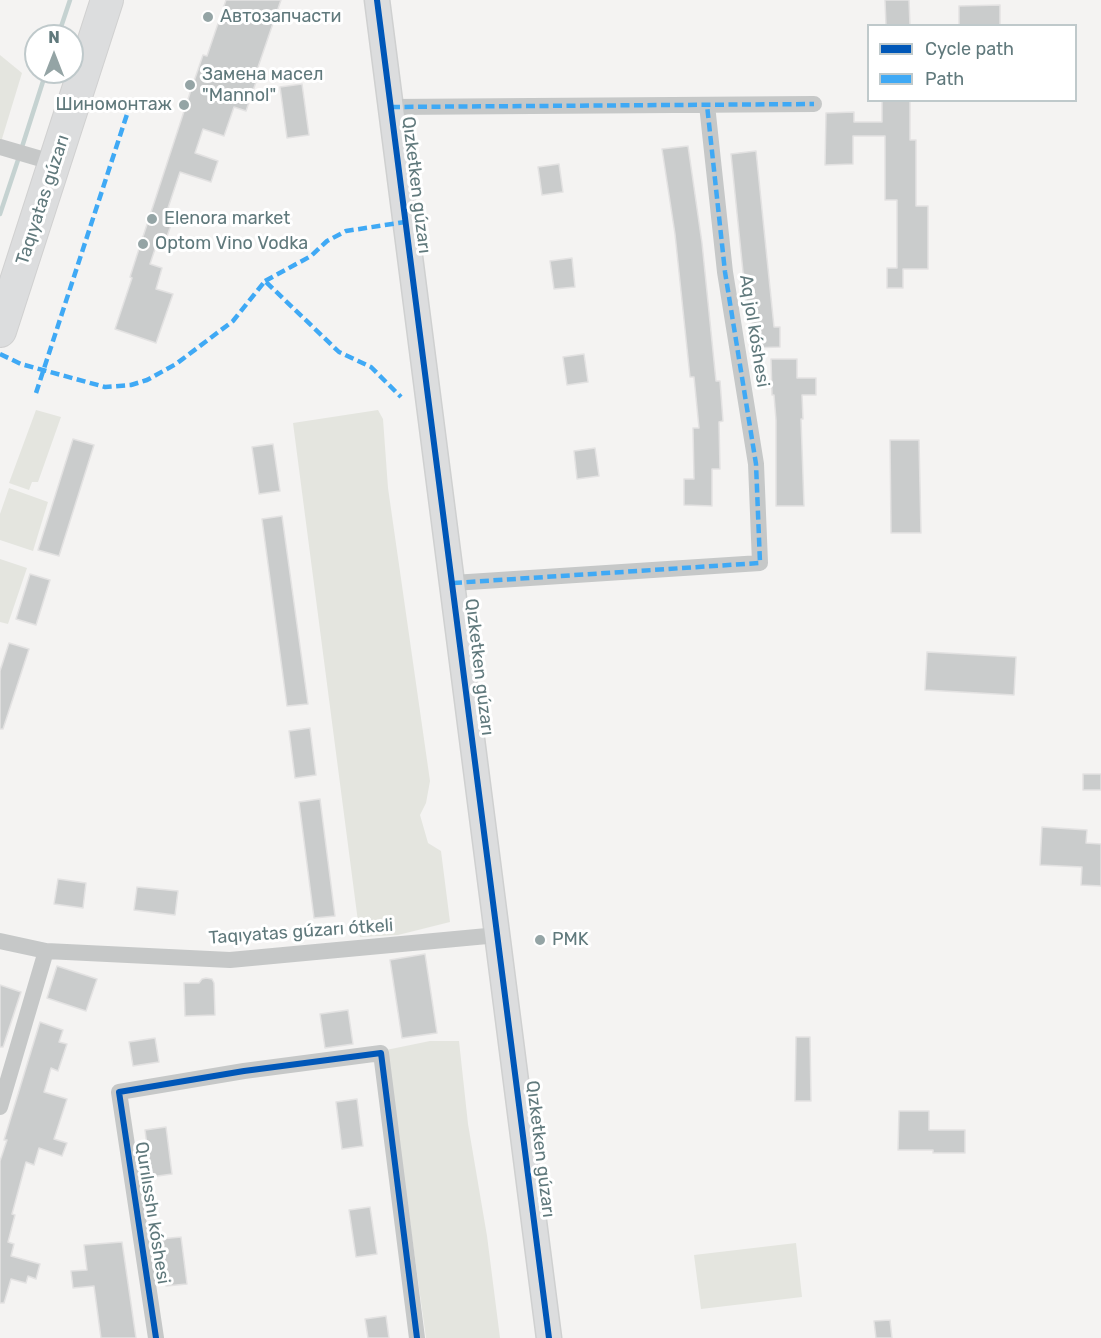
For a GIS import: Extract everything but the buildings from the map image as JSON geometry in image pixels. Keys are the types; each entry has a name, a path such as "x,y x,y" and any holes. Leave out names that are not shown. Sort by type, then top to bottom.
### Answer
{"highway":[{"name":"Taqıyatas gúzarı","path":"0,331 108,0"}],"street":[{"name":"Qızketken gúzarı","path":"377,0 549,1338"},
{"path":"391,107 814,104"},
{"name":"Aq jol kóshesi","path":"453,583 760,563 756,464 725,272 707,105"},
{"path":"0,147 55,163"},
{"name":"Taqıyatas gúzarı ótkeli","path":"0,941 46,951 230,960 498,935"},
{"path":"0,1107 46,951"},
{"name":"Qurılısshı kóshesi","path":"156,1338 119,1092 244,1071 381,1053 417,1338"}],"shaded area":[{"path":"0,55 22,73 1,142 0,142"},
{"path":"36,410 61,417 38,482 32,482 29,490 9,483"},
{"path":"378,410 383,419 388,488 430,781 426,803 420,815 428,843 441,851 450,922 398,935 360,937 293,423"},
{"path":"9,488 48,502 33,551 0,540 0,514"},
{"path":"0,559 27,568 8,624 0,622"},
{"path":"430,1041 459,1041 468,1124 487,1236 500,1338 426,1338 386,1050"},
{"path":"796,1243 802,1297 701,1309 694,1255"}],"waterway":[{"path":"62,24 70,0"},
{"path":"22,147 42,84"},
{"path":"0,214 18,160"}],"marked path":[{"path":"36,393 131,102"},
{"path":"391,107 814,104"},
{"path":"453,583 760,563 756,464 725,272 707,105"},
{"path":"265,281 311,256 327,241 346,231 405,222"},
{"path":"0,354 21,364 105,387 131,385 147,380 176,364 233,321 265,281 339,352 371,367 401,397"}],"cycle path":[{"path":"377,0 549,1338"},
{"path":"156,1338 119,1092 244,1071 381,1053 417,1338"}],"place":[{"name":"Автозапчасти","path":"208,17"},
{"name":"Замена масел \"Mannol\"","path":"190,85"},
{"name":"Шиномонтаж","path":"184,105"},
{"name":"Elenora market","path":"152,219"},
{"name":"Optom Vino Vodka","path":"143,244"},
{"name":"PMK","path":"540,940"}]}
